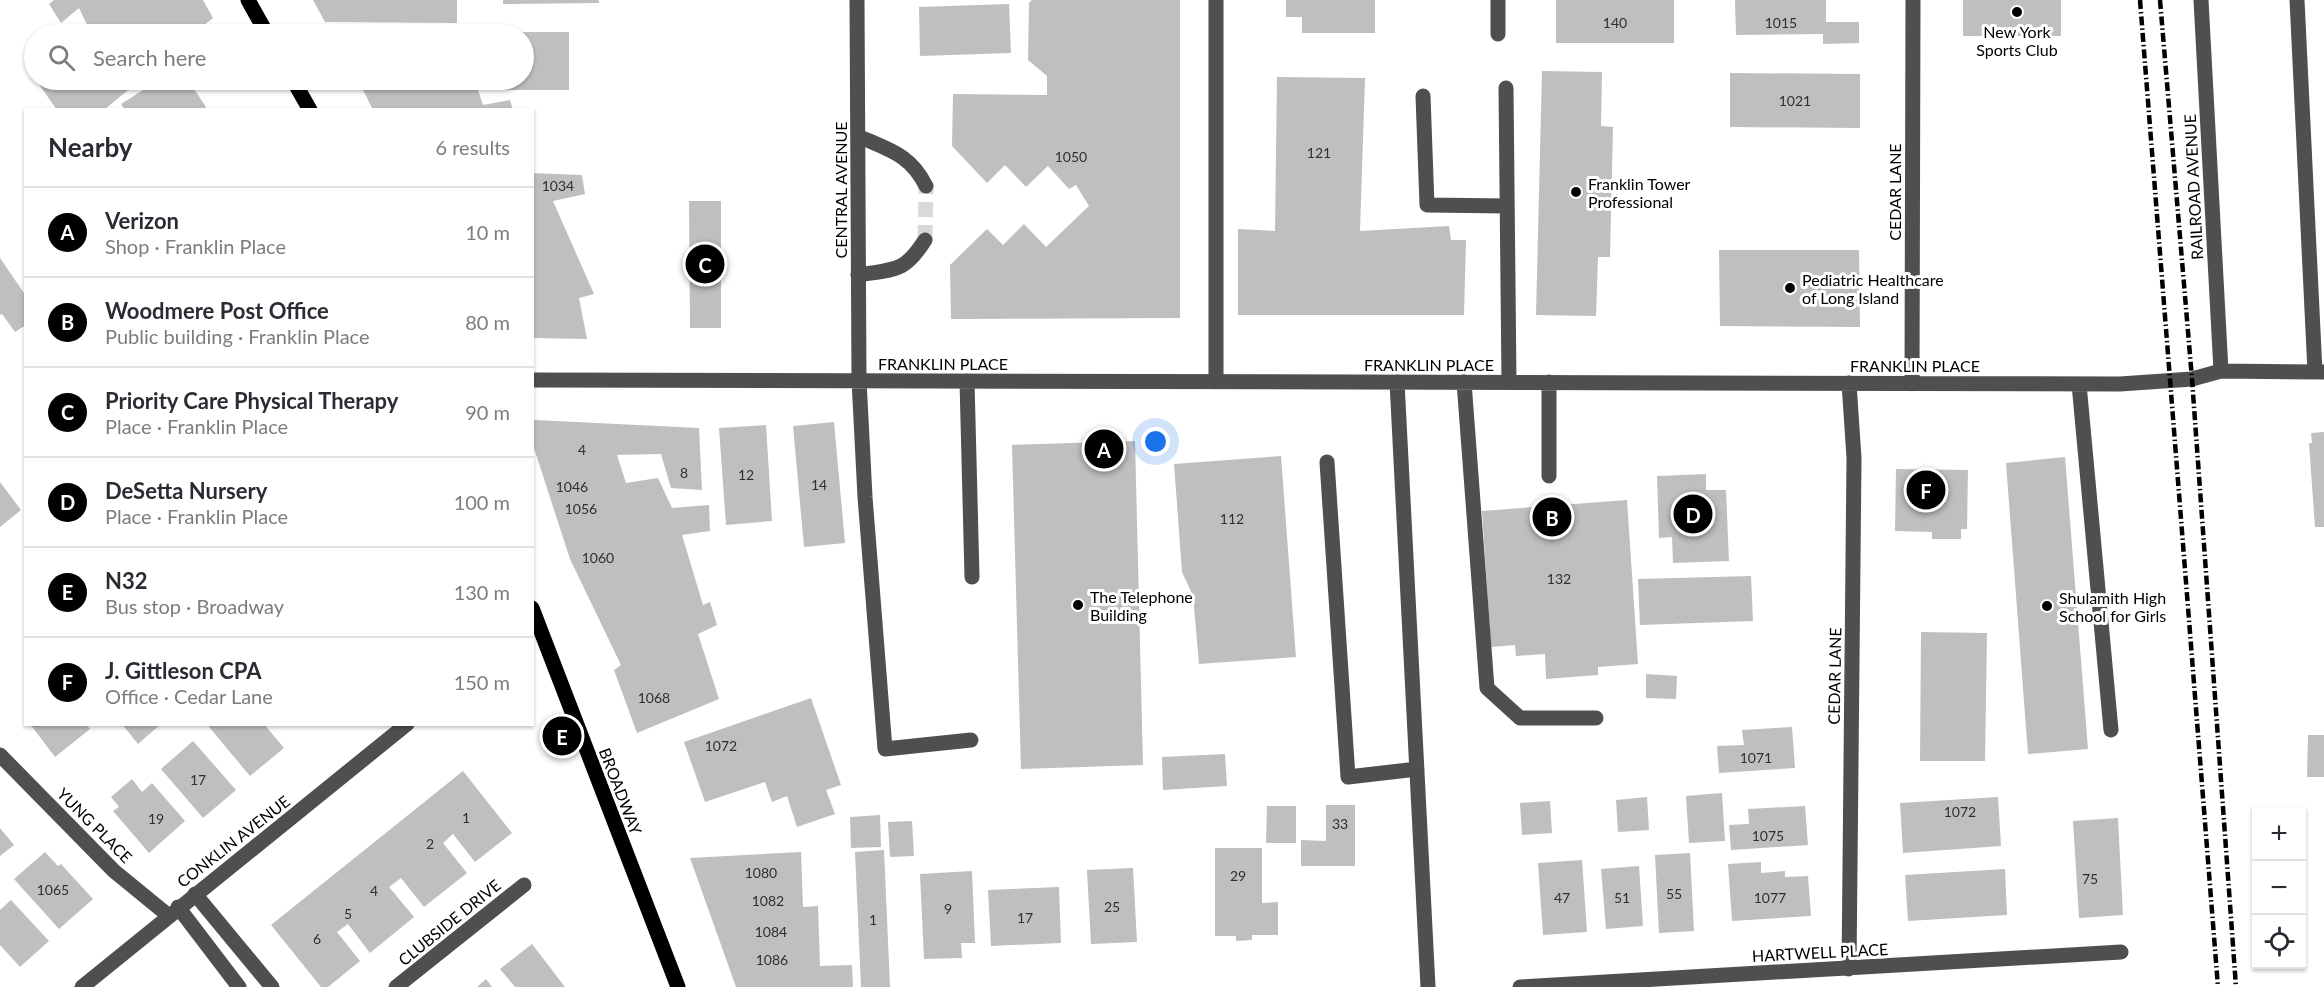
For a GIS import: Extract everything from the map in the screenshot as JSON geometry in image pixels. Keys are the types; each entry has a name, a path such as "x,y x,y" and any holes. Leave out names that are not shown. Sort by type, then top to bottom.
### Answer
{"main road":[{"path":"248,0 261,24"},
{"path":"299,90 309,108"},
{"name":"BROADWAY","path":"534,620 537,638 678,987"}],"street":[{"name":"CENTRAL AVENUE","path":"857,0 859,380 865,497 885,749 971,741"},
{"path":"1216,0 1216,382"},
{"path":"1498,0 1498,34"},
{"name":"CEDAR LANE","path":"1912,384 1913,0"},
{"name":"RAILROAD AVENUE","path":"2201,0 2221,371"},
{"path":"2297,0 2318,318 2319,372"},
{"path":"1506,88 1509,382"},
{"path":"1423,96 1427,205 1507,206"},
{"path":"858,136 902,155 917,168 926,186"},
{"path":"858,275 898,269 912,261 925,240"},
{"name":"FRANKLIN PLACE","path":"534,380 2079,384 2192,380 2221,371 2319,372"},
{"path":"967,381 972,577"},
{"path":"1397,382 1428,987"},
{"path":"1464,382 1487,688 1520,718 1596,718"},
{"path":"1549,382 1549,476"},
{"name":"CEDAR LANE","path":"1848,383 1854,458 1849,969"},
{"path":"2079,384 2111,730"},
{"path":"1327,462 1348,777 1417,769"},
{"name":"CONKLIN AVENUE","path":"82,987 405,726"},
{"name":"YUNG PLACE","path":"0,755 114,872 174,912"},
{"name":"CLUBSIDE DRIVE","path":"396,987 524,885"},
{"path":"195,894 272,987"},
{"path":"174,912 239,987"},
{"name":"HARTWELL PLACE","path":"1520,987 2121,952"}],"building":[{"path":"54,0 203,0 213,18 206,24 87,24 79,8 61,23 49,4"},
{"path":"313,0 457,0 457,23 325,22"},
{"path":"503,0 599,0 599,3 503,4"},
{"path":"1032,0 1180,0 1180,318 951,319 950,265 987,229 1003,245 1024,224 1046,247 1089,206 1076,185 1069,189 1048,166 1026,187 1005,165 987,183 952,146 953,94 1047,95 1047,76 1028,60 1029,3"},
{"path":"1286,0 1375,0 1375,33 1302,33 1302,17 1286,17"},
{"path":"1556,0 1674,0 1674,43 1556,43"},
{"path":"1735,0 1826,0 1826,22 1859,22 1859,43 1823,44 1823,34 1736,35"},
{"path":"1963,0 2061,0 2061,36 1963,36"},
{"path":"1009,4 1011,53 920,56 919,7"},
{"path":"534,32 569,32 569,90 534,90"},
{"name":"Franklin Tower Professional","path":"1542,71 1602,72 1601,126 1613,127 1610,257 1598,257 1596,316 1536,315"},
{"path":"1730,73 1860,74 1860,128 1730,127"},
{"path":"1277,77 1365,78 1360,231 1449,226 1451,240 1466,240 1464,315 1238,315 1238,229 1275,231"},
{"path":"43,90 128,90 106,108 56,108"},
{"path":"143,90 195,90 206,107 124,108 121,104"},
{"path":"363,90 478,90 483,105 510,100 512,108 372,108"},
{"path":"534,173 582,175 585,194 553,201 594,294 579,298 587,339 534,338"},
{"path":"689,201 721,201 721,328 690,328"},
{"name":"Pediatric Healthcare of Long Island","path":"1719,250 1859,250 1860,327 1720,326"},
{"path":"0,258 24,293 24,326 15,332 2,314 0,315"},
{"path":"534,421 699,428 702,490 671,488 661,454 617,455 626,483 658,478 672,508 709,505 710,531 682,535 703,605 710,602 717,625 698,634 719,699 637,733 614,670 621,665 570,559 534,448"},
{"path":"834,422 845,543 804,547 793,426"},
{"path":"766,425 772,521 726,525 719,428"},
{"path":"2324,432 2324,527 2315,527 2309,443 2312,443 2311,433"},
{"name":"The Telephone Building","path":"1135,441 1143,765 1021,769 1012,445"},
{"path":"1281,456 1296,657 1199,664 1193,596 1182,572 1174,464"},
{"name":"Shulamith High School for Girls","path":"2065,457 2088,749 2028,754 2006,463"},
{"path":"1896,469 1968,470 1967,529 1961,529 1961,539 1932,539 1932,532 1895,531"},
{"path":"1706,474 1706,490 1726,490 1729,561 1673,563 1672,537 1659,538 1657,476"},
{"path":"0,482 21,510 0,527"},
{"path":"1627,500 1638,664 1598,667 1598,675 1546,679 1545,654 1516,656 1515,645 1491,647 1482,511"},
{"path":"1751,576 1753,621 1640,625 1638,579"},
{"path":"1921,632 1987,633 1985,761 1920,761"},
{"path":"1646,674 1677,676 1676,699 1646,698"},
{"path":"811,698 841,785 826,790 835,814 797,827 787,796 772,802 765,782 705,802 684,742"},
{"path":"32,726 88,726 90,729 55,757"},
{"path":"124,726 159,726 138,744"},
{"path":"266,726 284,748 250,776 209,727"},
{"path":"1792,727 1795,768 1719,773 1717,746 1744,745 1742,730"},
{"path":"2308,735 2324,735 2324,777 2307,777"},
{"path":"193,741 236,790 203,818 161,769"},
{"path":"1225,754 1227,786 1163,790 1162,757"},
{"path":"463,771 512,833 475,862 453,834 443,843 467,873 424,907 401,878 389,887 414,917 370,953 348,924 337,932 360,961 328,987 321,987 271,925"},
{"path":"132,779 142,792 152,783 185,821 149,853 113,811 119,807 111,797"},
{"path":"1722,793 1725,841 1689,843 1686,796"},
{"path":"1647,797 1649,830 1618,832 1616,800"},
{"path":"1998,797 2001,846 1903,853 1900,803"},
{"path":"1550,801 1552,833 1522,835 1520,803"},
{"path":"1326,805 1355,805 1355,866 1301,866 1301,840 1326,841"},
{"path":"1267,806 1296,806 1296,843 1266,843"},
{"path":"1805,806 1808,845 1731,850 1729,825 1749,824 1748,809"},
{"path":"880,815 881,847 851,848 850,817"},
{"path":"2118,818 2123,915 2079,918 2073,821"},
{"path":"912,821 914,856 890,857 888,822"},
{"path":"0,828 14,845 0,856"},
{"path":"1215,848 1262,848 1262,903 1278,902 1278,935 1252,935 1252,940 1236,941 1236,936 1215,936"},
{"path":"884,850 890,987 861,987 855,852"},
{"path":"45,852 58,866 61,864 93,899 59,929 14,879"},
{"path":"801,852 803,907 818,906 820,966 852,965 853,987 736,987 690,858"},
{"path":"1690,853 1694,931 1659,933 1655,855"},
{"path":"1582,860 1587,932 1543,935 1538,863"},
{"path":"1761,862 1761,873 1785,871 1785,877 1808,876 1811,916 1732,921 1728,864"},
{"path":"1639,866 1643,926 1606,929 1601,869"},
{"path":"1133,868 1137,942 1091,944 1087,870"},
{"path":"2005,869 2007,915 1908,921 1905,875"},
{"path":"972,871 975,943 961,943 962,958 924,959 920,874"},
{"path":"1059,887 1061,943 991,946 988,890"},
{"path":"11,900 49,941 20,967 0,945 0,910"},
{"path":"532,944 565,987 515,987 500,969"},
{"path":"486,979 492,987 477,987"}],"tunnel":[{"path":"925,240 926,186"}],"railway":[{"path":"2140,0 2218,987"},
{"path":"2160,0 2192,379 2236,987"}],"place":[{"name":"New York Sports Club","path":"2017,12"},
{"name":"Franklin Tower Professional","path":"1576,192"},
{"name":"Priority Care Physical Therapy","path":"705,264"},
{"name":"Pediatric Healthcare of Long Island","path":"1790,288"},
{"name":"Verizon","path":"1104,449"},
{"name":"J. Gittleson CPA","path":"1926,490"},
{"name":"DeSetta Nursery","path":"1693,514"},
{"name":"Woodmere Post Office","path":"1552,517"},
{"name":"The Telephone Building","path":"1078,605"},
{"name":"Shulamith High School for Girls","path":"2047,606"},
{"name":"N32","path":"562,736"}]}
